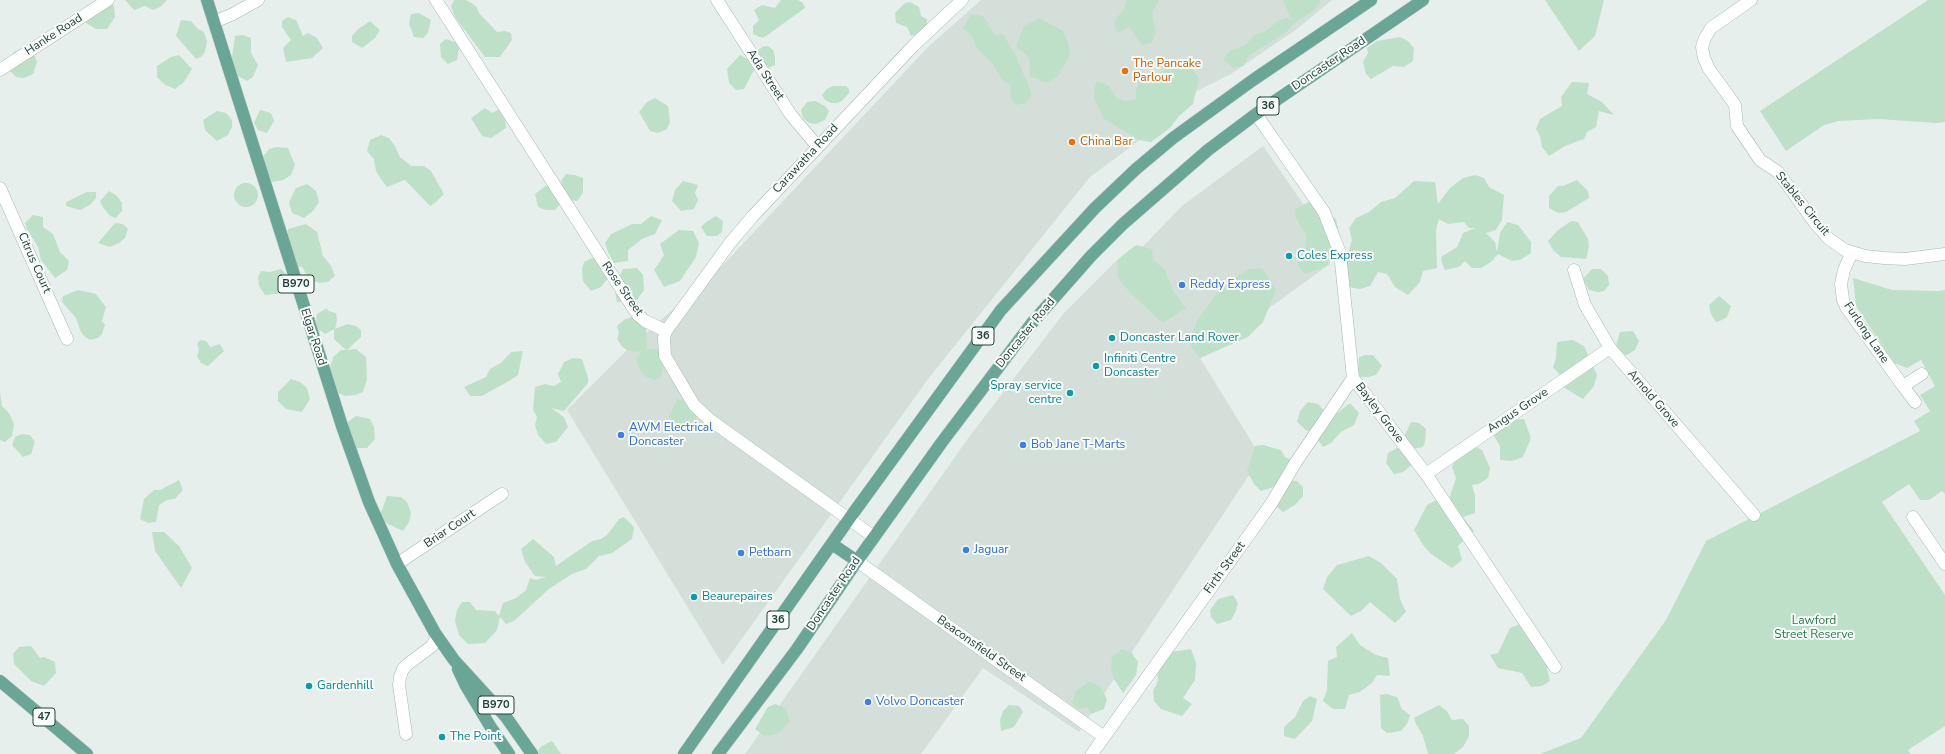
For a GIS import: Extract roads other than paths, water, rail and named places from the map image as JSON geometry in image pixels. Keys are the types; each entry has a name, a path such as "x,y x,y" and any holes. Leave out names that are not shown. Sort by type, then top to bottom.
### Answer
{"main road":[{"name":"Elgar Road","path":"207,0 348,445 369,502 397,564 435,633 452,657 506,717 532,754"},
{"name":"36","path":"684,754 849,519 1001,310 1095,208 1136,169 1178,134 1253,80 1371,0"},
{"name":"Doncaster Road","path":"718,754 797,649 874,536 942,442 1032,323 1091,256 1123,224 1208,150 1256,114 1423,0"},
{"path":"832,544 857,561"},
{"name":"Elgar Road","path":"452,657 466,686 509,754"},
{"name":"47","path":"0,681 87,754"}],"street":[{"name":"Hanke Road","path":"0,70 108,0"},
{"path":"214,22 233,14 258,0"},
{"name":"Rose Street","path":"436,0 638,315 645,321 666,332"},
{"name":"Ada Street","path":"717,0 791,115 818,147"},
{"name":"Carawatha Road","path":"666,332 730,242 914,45 962,0"},
{"name":"Stables Circuit","path":"1751,0 1711,28 1702,47 1704,58 1709,69 1735,104 1737,126 1760,160 1778,172 1815,223 1830,239 1845,250 1877,258 1906,259 1945,254"},
{"name":"Bayley Grove","path":"1256,114 1324,212 1340,253 1353,378 1426,474 1555,667"},
{"name":"Citrus Court","path":"0,188 67,339"},
{"name":"Furlong Lane","path":"1852,252 1843,277 1843,300 1851,315 1915,402"},
{"name":"Arnold Grove","path":"1574,270 1585,305 1610,348 1754,515"},
{"path":"666,332 664,338 665,356 694,405 701,412 874,536"},
{"name":"Angus Grove","path":"1426,474 1610,348"},
{"path":"1903,386 1922,374"},
{"name":"Firth Street","path":"1092,754 1271,504 1296,462 1353,378"},
{"name":"Briar Court","path":"397,564 502,494"},
{"path":"1913,517 1945,564"},
{"name":"Beaconsfield Street","path":"857,561 1104,737"},
{"path":"425,652 435,641 435,633"},
{"path":"406,734 399,685 403,669 425,652 434,648 452,657"}],"place":[{"name":"The Pancake Parlour","path":"1125,71"},
{"name":"China Bar","path":"1072,142"},
{"name":"Coles Express","path":"1289,256"},
{"name":"Reddy Express","path":"1182,285"},
{"name":"Doncaster Land Rover","path":"1112,338"},
{"name":"Infiniti Centre Doncaster","path":"1096,366"},
{"name":"Spray service centre","path":"1070,393"},
{"name":"AWM Electrical Doncaster","path":"621,435"},
{"name":"Bob Jane T-Marts","path":"1023,445"},
{"name":"Jaguar","path":"966,550"},
{"name":"Petbarn","path":"741,553"},
{"name":"Beaurepaires","path":"694,597"},
{"name":"Gardenhill","path":"309,686"},
{"name":"Volvo Doncaster","path":"868,702"},
{"name":"The Point","path":"442,737"}],"park label":[{"name":"Lawford Street Reserve","path":"1814,628"}]}
